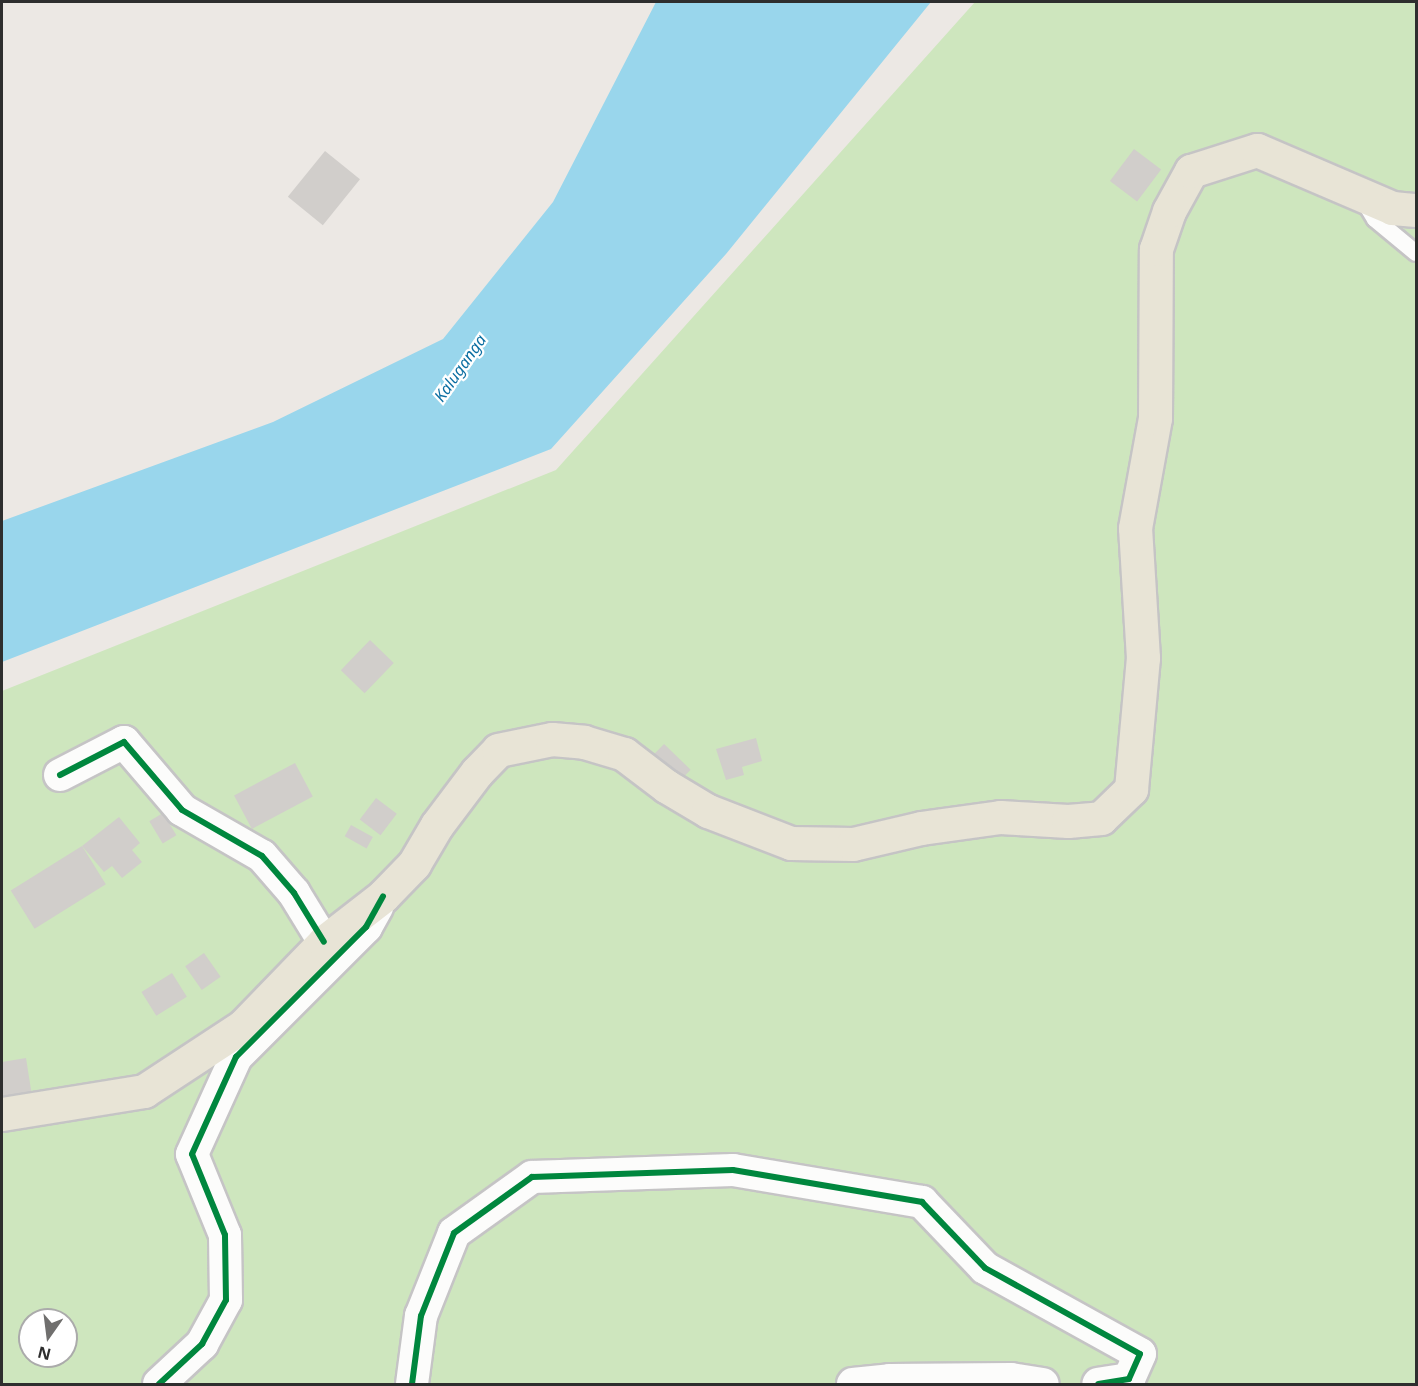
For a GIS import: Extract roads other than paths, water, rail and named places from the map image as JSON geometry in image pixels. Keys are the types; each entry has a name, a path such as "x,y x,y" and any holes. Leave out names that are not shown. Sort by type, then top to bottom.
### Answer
{"main road":[{"path":"2,1114 144,1091 243,1026 324,942 383,896 414,864 457,798 498,750 552,739 584,741 624,754 666,786 708,811 791,843 853,844 921,828 1000,817 1068,821 1101,818 1131,789 1143,658 1135,528 1155,418 1156,249 1169,211 1191,171 1257,150 1357,190 1392,208 1416,210"}],"street":[{"path":"60,775 124,742 182,810 262,856 294,893 324,942"},
{"path":"159,1384 202,1344 226,1300 225,1235 192,1154 236,1057 366,927 383,896"},
{"path":"412,1384 421,1316 454,1233 532,1177 733,1170 922,1202 985,1268 1140,1354 1129,1379 1098,1384"},
{"path":"853,1384 890,1380 1011,1379 1043,1384"}],"lane":[{"path":"1357,190 1375,219 1416,253"}],"water":[{"name":"Kaluganga","path":"656,2 931,2 726,254 551,449 2,662 2,521 273,422 443,339 553,202"}]}
